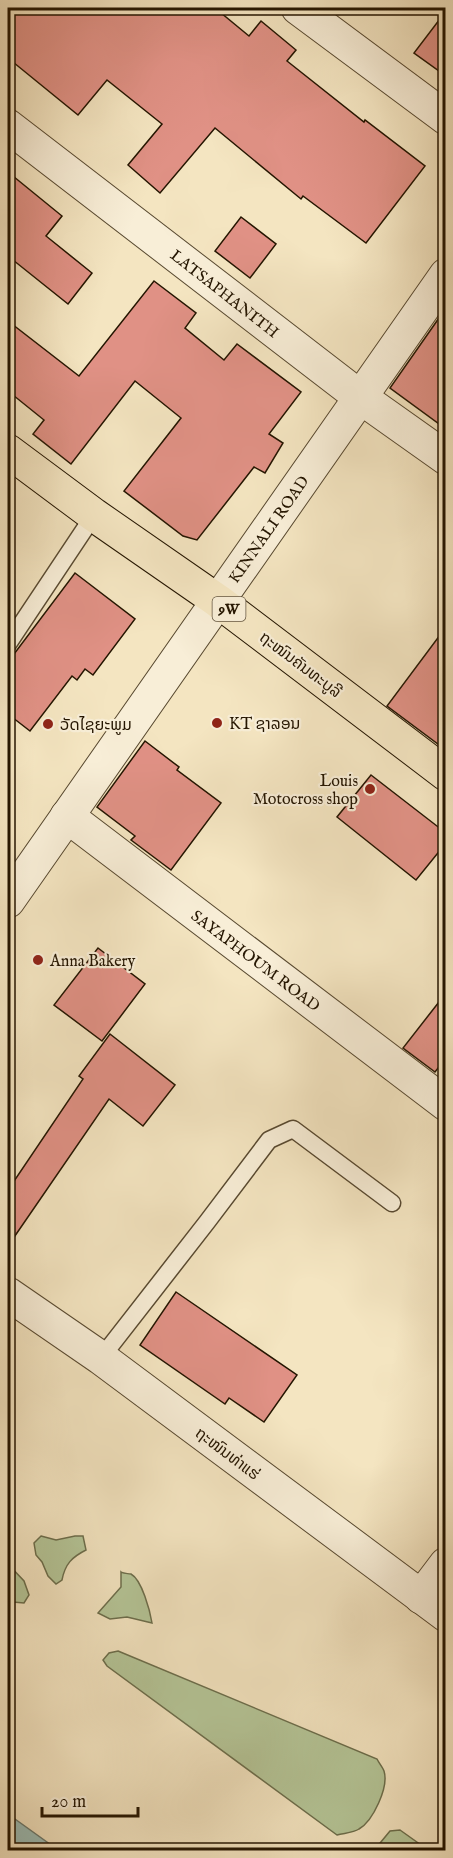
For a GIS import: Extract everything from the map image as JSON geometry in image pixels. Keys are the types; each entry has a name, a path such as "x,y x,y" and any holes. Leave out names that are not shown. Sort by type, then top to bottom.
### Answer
{"main road":[{"name":"ຖະໜົນຄັນທະບູລີ","path":"8,451 94,515 218,601 446,774"}],"street":[{"path":"298,8 446,118"},
{"name":"LATSAPHANITH","path":"8,126 360,397 446,458"},
{"name":"KINNALI ROAD","path":"8,901 446,275"},
{"name":"SAYAPHOUM ROAD","path":"67,816 446,1104"},
{"name":"ຖະໜົນທ່າແຮ່","path":"8,1294 100,1358 433,1606"},
{"path":"433,1606 446,1564"}],"lane":[{"path":"8,644 94,515"},
{"path":"100,1358 269,1140 293,1129 392,1203"}],"green space":[{"path":"41,1536 56,1540 83,1536 86,1550 70,1562 62,1580 56,1584 48,1576 36,1555 34,1543"},
{"path":"8,1564 24,1581 29,1595 24,1603 13,1602 8,1598"},
{"path":"121,1572 131,1574 139,1582 152,1623 127,1617 110,1619 98,1613 121,1587"},
{"path":"118,1651 377,1759 385,1778 379,1803 370,1819 359,1829 337,1835 107,1666 103,1660 109,1653"},
{"path":"400,1830 428,1850 375,1850 390,1831"}],"water":[{"path":"8,1814 58,1850 8,1850"}],"building":[{"path":"8,8 215,8 249,36 261,21 296,50 287,61 364,122 365,120 425,166 366,243 303,196 301,199 215,128 160,193 128,165 162,124 107,80 78,115 8,58"},
{"path":"446,11 446,76 414,53"},
{"path":"8,172 62,216 46,236 92,273 68,304 8,256"},
{"path":"241,217 276,244 250,278 215,251"},
{"path":"154,281 196,313 185,328 224,360 237,344 301,392 269,434 283,443 265,473 254,467 197,540 183,536 124,491 181,418 135,381 71,464 33,434 44,420 8,391 8,321 79,376"},
{"path":"446,308 446,429 390,388"},
{"path":"75,573 135,619 93,675 85,669 77,680 72,676 30,731 8,714 8,662"},
{"path":"446,627 446,750 387,706"},
{"path":"145,741 179,767 177,770 221,803 171,870 131,840 135,836 97,807"},
{"path":"371,775 446,833 446,843 416,880 337,817"},
{"path":"98,948 145,984 102,1041 54,1005"},
{"path":"446,993 446,1058 435,1072 403,1048"},
{"path":"110,1034 175,1085 143,1126 109,1099 8,1246 8,1190 83,1079 79,1076"},
{"path":"176,1292 297,1375 264,1422 229,1398 225,1404 140,1345"}],"place":[{"name":"KT ຊາລອນ","path":"217,723"},
{"name":"ວັດໄຊຍະພູມ","path":"48,724"},
{"name":"Louis Motocross shop","path":"370,789"},
{"name":"Anna Bakery","path":"38,960"}]}
